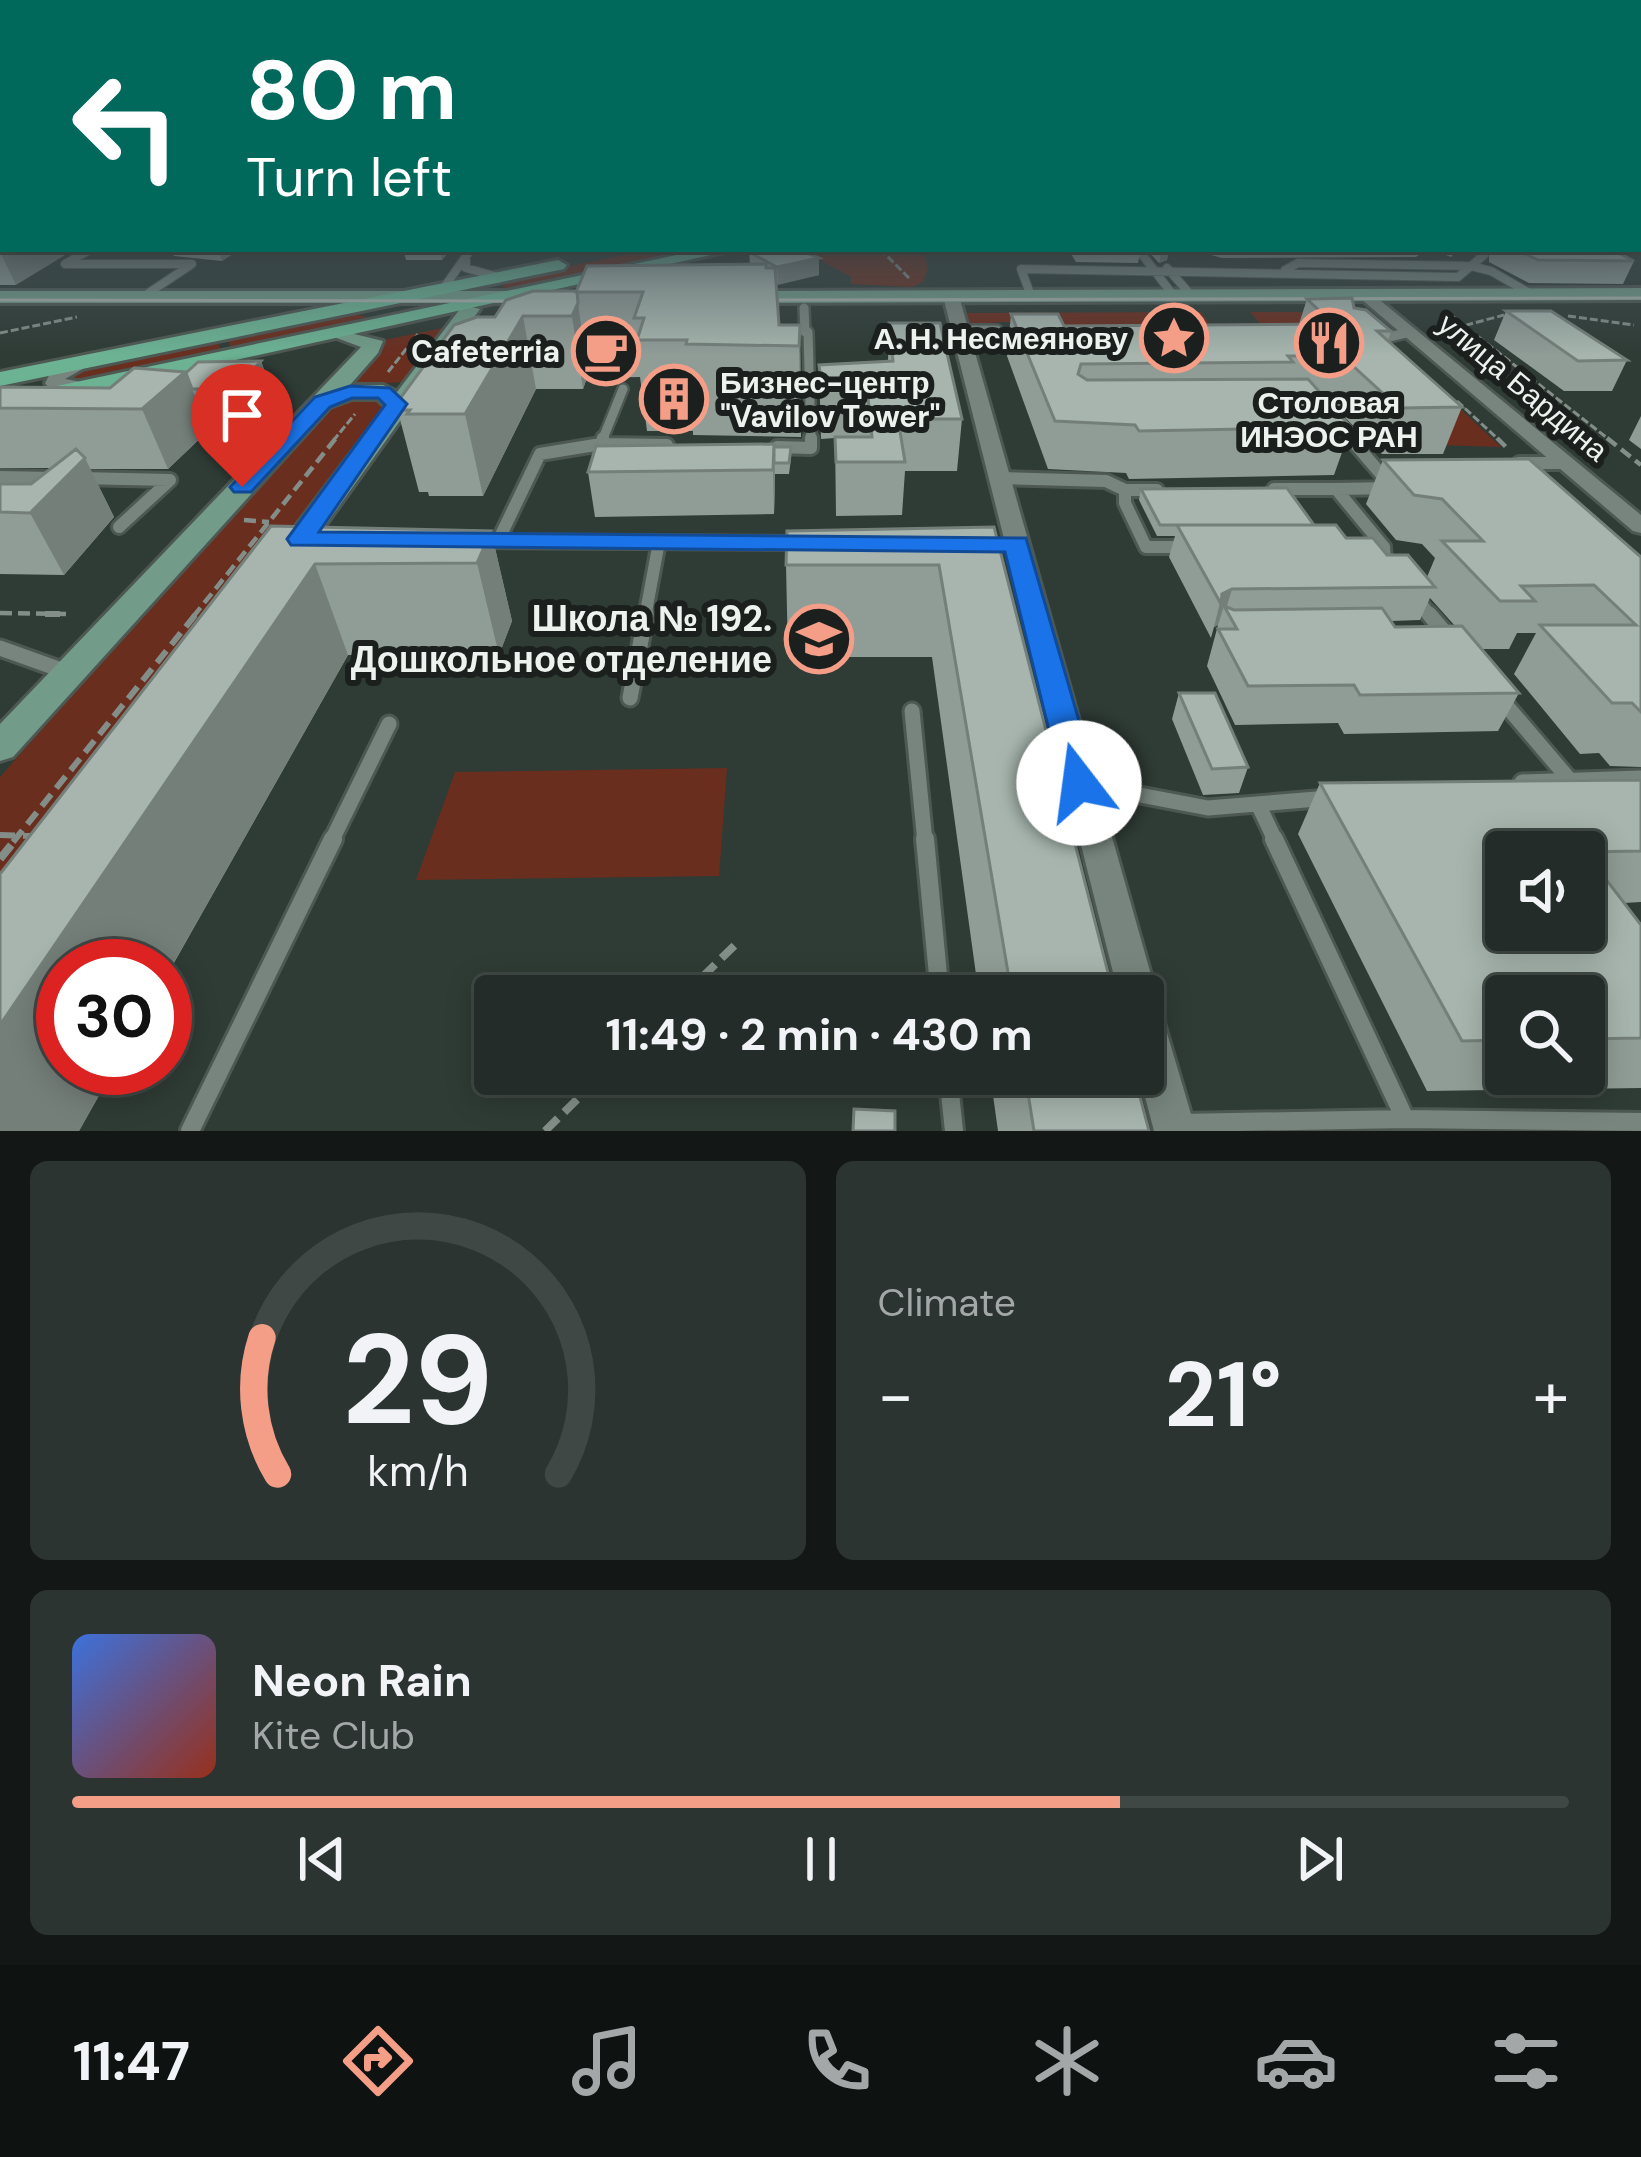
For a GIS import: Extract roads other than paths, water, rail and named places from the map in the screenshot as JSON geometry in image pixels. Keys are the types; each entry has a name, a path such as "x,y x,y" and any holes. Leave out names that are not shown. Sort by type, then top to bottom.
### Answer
{"main road":[{"path":"264,590 311,540 388,392 454,302 499,277 621,252"},
{"path":"3,378 219,334 509,297 715,252"},
{"path":"0,297 611,297 581,287 601,276"},
{"path":"1637,316 1373,301 1182,295 1031,296 955,311 711,303 804,308 955,311 1373,301 1532,295 1641,294"},
{"path":"2,405 86,388 341,321 404,297 559,309"},
{"path":"0,310 225,310 341,321 374,341 371,350 0,747"},
{"path":"219,334 243,318 225,310"},
{"path":"321,404 342,393 388,392"}],"street":[{"name":"улица Бардина","path":"1373,301 1641,526"},
{"path":"955,311 999,478 1004,544 1079,783 1132,975"},
{"path":"82,362 59,372 54,382 86,388"},
{"path":"2,405 34,387 29,379 3,378"},
{"path":"1164,1094 1173,1127"}],"lane":[{"path":"86,252 65,264 192,264 144,296"},
{"path":"454,302 470,252"},
{"path":"1140,252 1182,295"},
{"path":"1031,296 1021,269 1167,268 1286,271 1318,277 1458,277 1484,255 1479,252"},
{"path":"466,260 466,268 499,277"},
{"path":"1471,266 1491,271 1532,295"},
{"path":"1167,268 1182,295"},
{"path":"764,447 811,448 804,308"},
{"path":"955,311 997,330"},
{"path":"785,332 808,332"},
{"path":"1369,341 1410,332"},
{"path":"602,444 623,389"},
{"path":"166,419 321,404"},
{"path":"1266,489 1393,488 1330,415"},
{"path":"498,541 540,454 602,444 671,445"},
{"path":"1503,463 1566,463"},
{"path":"1372,465 1395,464"},
{"path":"0,477 170,479 119,527"},
{"path":"999,478 1106,481 1125,490 1172,490"},
{"path":"1336,489 1384,547 1383,558 1398,577"},
{"path":"1125,490 1125,503 1146,548 1193,548"},
{"path":"476,541 826,543"},
{"path":"630,698 659,542"},
{"path":"1360,547 1384,547"},
{"path":"1413,595 1459,650"},
{"path":"1422,632 1444,632"},
{"path":"0,648 70,673"},
{"path":"1490,686 1568,778"},
{"path":"912,711 938,975"},
{"path":"190,1131 388,724"},
{"path":"1496,784 1641,778"},
{"path":"1079,783 1208,808 1354,796"},
{"path":"1258,804 1405,1119"},
{"path":"950,1095 954,1131"},
{"path":"1173,1127 1405,1119 1641,1122"}],"tram line":[{"path":"747,300 1641,298"},
{"path":"0,300 537,301"}],"place":[{"name":"А. Н. Несмеянову","path":"1174,338"},
{"name":"Столовая ИНЭОС РАН","path":"1329,343"},
{"name":"Cafeterria","path":"606,351"},
{"name":"Бизнес-центр \"Vavilov Tower\"","path":"674,399"},
{"name":"Школа № 192. Дошкольное отделение","path":"819,639"}]}
